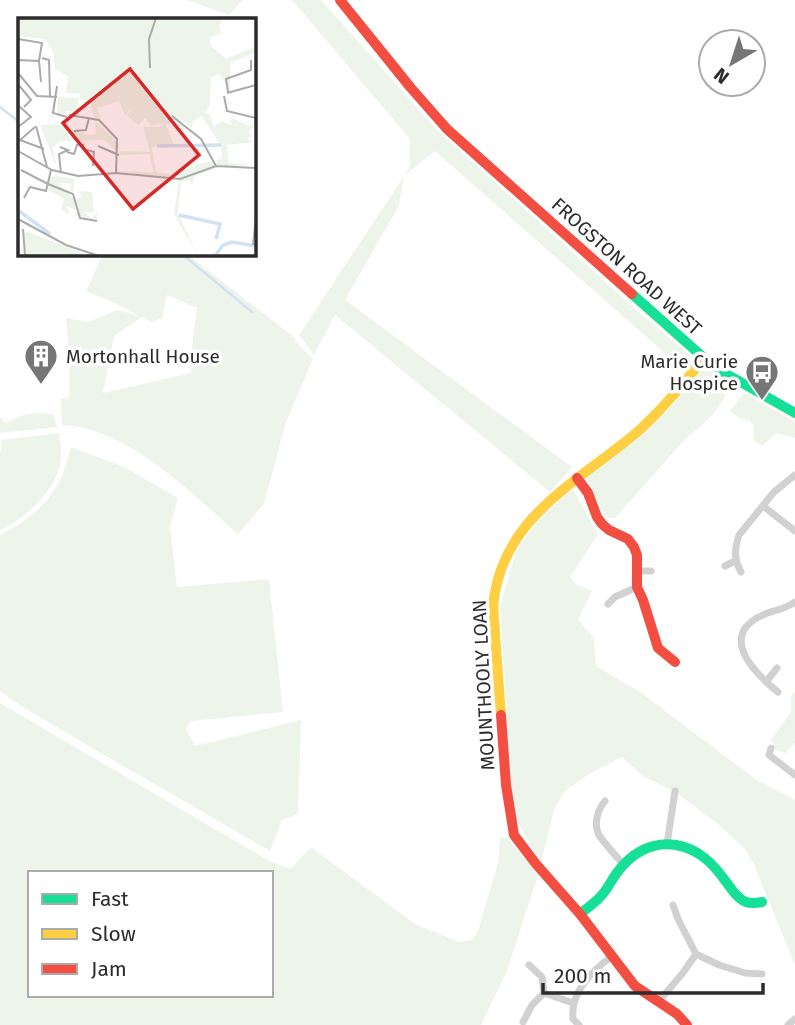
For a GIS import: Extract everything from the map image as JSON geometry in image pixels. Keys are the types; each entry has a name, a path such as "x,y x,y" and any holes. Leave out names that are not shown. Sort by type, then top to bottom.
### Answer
{"street":[{"name":"FROGSTON ROAD WEST","path":"340,0 447,128 704,358 723,372 795,413"},
{"name":"MOUNTHOOLY LOAN","path":"687,1025 677,1014 635,986 580,914 514,835 506,785 493,600 505,559 536,513 652,418 704,358"},
{"path":"741,572 735,561 739,535 780,485 795,475"},
{"path":"577,478 588,493 600,522 609,530 628,539 634,547 637,555 637,587 643,600 653,650 676,662"},
{"path":"763,506 795,531"},
{"path":"725,566 735,561"},
{"path":"637,571 651,571"},
{"path":"608,604 615,597 637,587"},
{"path":"778,692 743,654 741,637 753,621 766,613 792,604 795,615"},
{"path":"766,682 777,667"},
{"path":"771,748 769,755 795,775"},
{"path":"667,844 675,792"},
{"path":"605,801 599,808 598,833 623,864"},
{"path":"580,914 598,898 623,864 637,853 667,844 690,849 703,856 744,901 751,904 762,902"},
{"path":"673,905 696,954 745,973 762,974"},
{"path":"658,1002 696,954"},
{"path":"579,1025 573,1019 573,1003 591,974 612,956"},
{"path":"523,1022 544,993 542,977 529,965"},
{"path":"544,993 573,1003"},
{"path":"788,1025 795,1020"}],"shaded area":[{"path":"187,0 243,0 229,15"},
{"path":"292,0 321,0 438,131 692,357 684,370 435,151 404,176 410,167 410,139"},
{"path":"404,176 399,206 345,300 572,467 550,492 335,315 314,355 299,335"},
{"path":"102,256 190,256 295,338 313,359 286,422 264,504 238,534 179,482 134,450 110,437 62,425 61,399 69,398 66,318 88,322 118,310 139,316 86,291","holes":["167,295 197,308 191,373 103,393 114,336 142,317 152,322 162,318"]},
{"path":"703,366 727,382 724,399 615,518 607,518 585,479 674,404"},
{"path":"744,393 795,422 795,438 776,433 762,446 753,440 754,425 730,411"},
{"path":"26,414 53,414 57,427 0,433 0,417 5,423"},
{"path":"59,433 61,462 54,481 34,506 18,520 0,530 2,440"},
{"path":"71,447 124,467 178,498 170,527 177,587 269,579 283,712 191,721 186,729 195,746 301,720 298,814 282,820 270,851 75,738 0,691 0,535 28,517 52,494 63,474"},
{"path":"572,488 598,534 570,577 576,584 592,591 578,619 594,638 596,666 640,692 758,781 795,800 795,965 754,865 744,848 718,824 675,792 643,776 622,757 591,773 565,791 554,810 541,863 513,814 500,607 516,551 539,518"},
{"path":"795,691 795,743 785,753 776,750 771,740 791,712 791,696"},
{"path":"0,703 271,862 291,869 312,848 415,924 459,942 472,940 478,931 498,863 500,837 507,838 538,875 507,971 481,1025 0,1025"}],"waterway":[{"path":"0,107 18,121"},
{"path":"184,256 252,312"}],"traffic: fast":[{"path":"632,294 723,372 795,413"},
{"path":"580,914 599,899 628,860 642,850 667,844 685,847 699,854 743,901 762,902"}],"traffic: slow":[{"path":"501,715 493,602 501,569 513,544 548,502 645,425 704,358"}],"traffic: jam":[{"path":"340,0 447,129 632,294"},
{"path":"577,478 588,493 602,524 628,539 634,547 637,555 637,587 658,648 675,662"},
{"path":"501,715 506,785 514,835 580,914 635,986 677,1014 687,1025"}],"place":[{"name":"Mortonhall House","path":"41,386"},
{"name":"Marie Curie Hospice","path":"762,402"}]}
